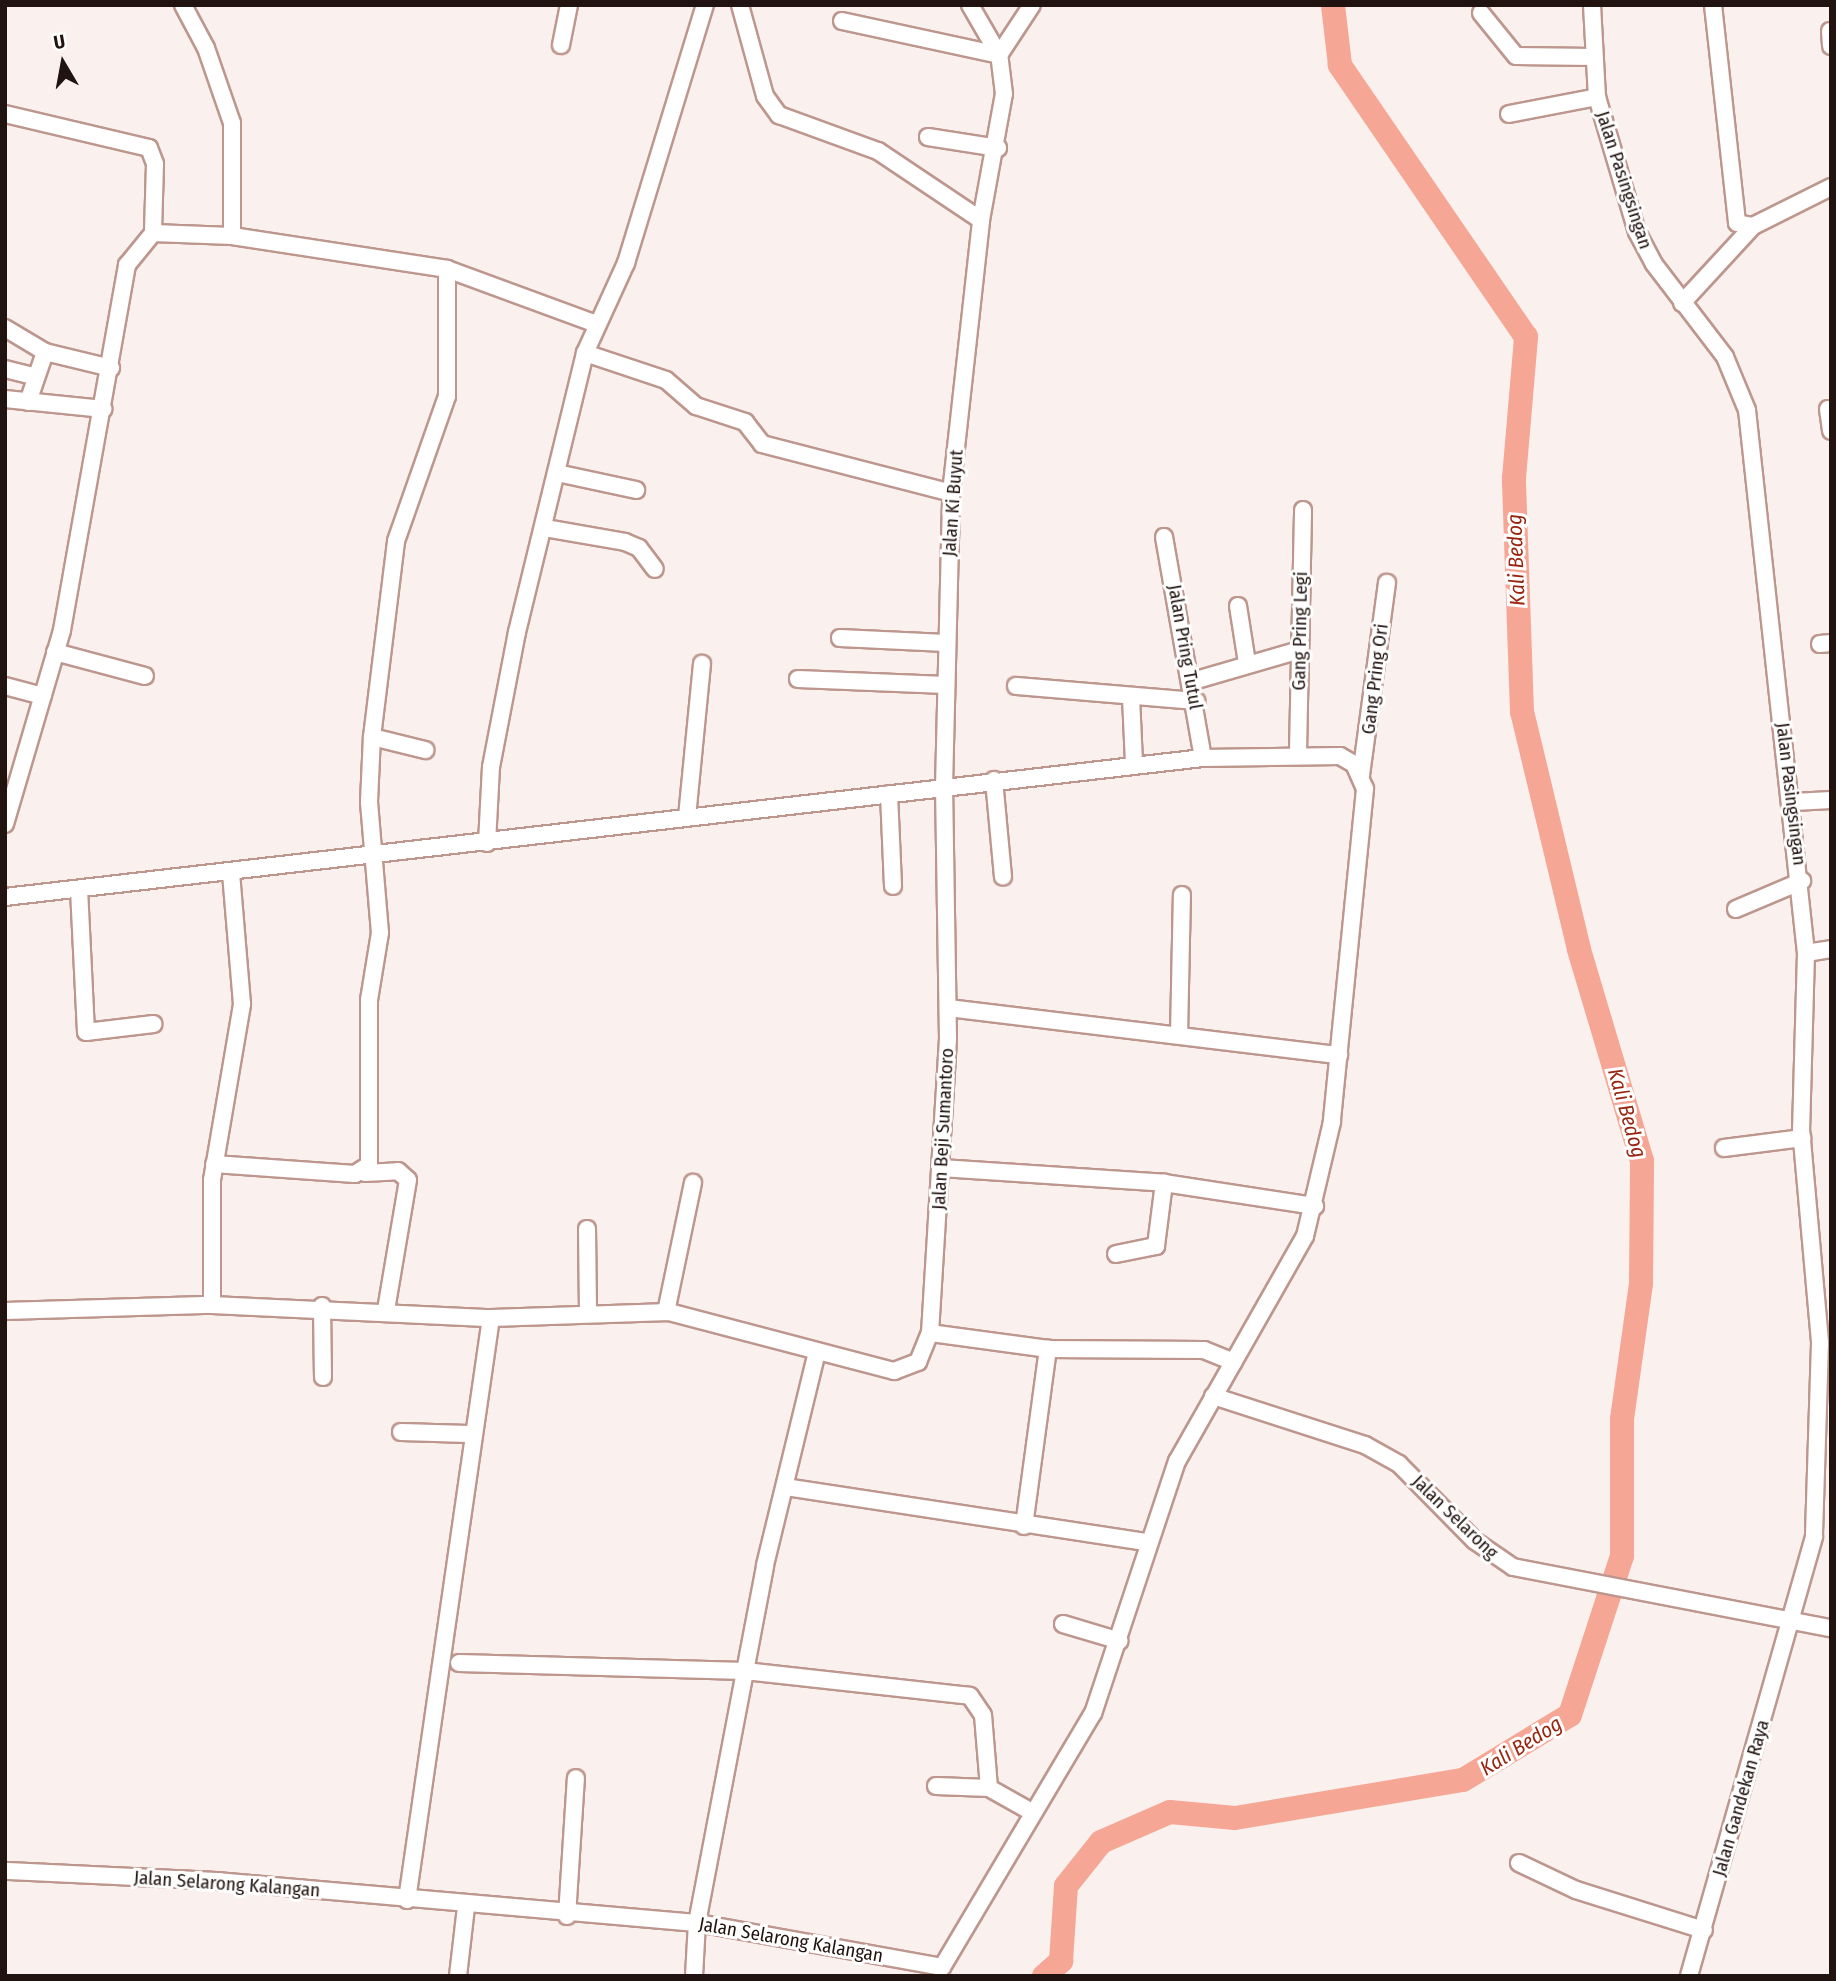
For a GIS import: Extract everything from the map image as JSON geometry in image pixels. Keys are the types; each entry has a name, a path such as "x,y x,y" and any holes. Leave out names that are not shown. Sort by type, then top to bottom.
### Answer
{"street":[{"path":"183,5 206,48 232,123 232,236"},
{"path":"561,46 569,5"},
{"path":"487,843 491,767 585,354 594,323 625,263 705,5"},
{"path":"740,5 765,96 779,115 878,151 981,220"},
{"path":"970,5 999,55"},
{"path":"999,55 1032,5"},
{"name":"Jalan Pasingsingan","path":"1592,5 1597,97 1637,232 1725,357 1747,410 1798,802 1802,881 1818,951 1802,1138 1820,1409 1814,1537 1791,1619"},
{"path":"1713,5 1735,215 1740,226 1753,226"},
{"path":"1481,13 1516,56 1593,57"},
{"path":"842,20 999,55"},
{"path":"1830,31 1831,46"},
{"name":"Jalan Ki Buyut","path":"944,787 951,493 981,220 998,148 1004,94 999,55"},
{"path":"1509,114 1597,97"},
{"path":"5,114 149,148 155,164 153,233 127,265 111,368 55,652 43,696 13,774 5,824"},
{"path":"928,137 998,148"},
{"path":"1685,301 1703,287 1753,226 1831,187"},
{"path":"153,233 232,236 447,269 594,323"},
{"path":"365,1173 369,1000 380,933 372,856 372,737 396,541 447,396 447,269"},
{"path":"5,328 45,352 111,368"},
{"path":"28,402 45,352"},
{"path":"585,354 666,380 688,402 745,422 762,444 951,493"},
{"path":"5,369 36,377"},
{"path":"5,399 103,409"},
{"path":"1828,409 1831,431"},
{"path":"557,473 636,490"},
{"name":"Gang Pring Legi","path":"1298,752 1303,510"},
{"path":"545,528 625,542 639,548 654,569"},
{"name":"Jalan Pring Tutul","path":"1164,537 1194,681 1203,758"},
{"name":"Gang Pring Ori","path":"1339,1055 1365,809 1361,775 1387,583"},
{"path":"1237,606 1247,663"},
{"path":"840,638 946,643"},
{"path":"1194,681 1247,663 1300,650"},
{"path":"55,652 145,676"},
{"path":"687,817 702,664"},
{"path":"798,679 946,685"},
{"path":"5,686 43,696"},
{"path":"1016,686 1196,701"},
{"path":"1131,697 1134,764"},
{"path":"372,737 425,750"},
{"path":"5,897 487,843 1134,764 1298,752 1340,756 1361,775"},
{"path":"994,780 1003,877"},
{"name":"Jalan Beji Sumantoro","path":"816,1355 906,1371 927,1349 941,1168 948,1007 944,787"},
{"path":"889,794 893,886"},
{"path":"1798,802 1827,800"},
{"path":"212,1305 214,1164 242,1004 231,872"},
{"path":"1736,909 1802,881"},
{"path":"79,890 86,1032 154,1024"},
{"path":"1178,1035 1182,895"},
{"path":"948,1007 1339,1055"},
{"name":"Jalan Selarong Kalangan","path":"5,1871 219,1881 567,1916 697,1923 939,1971 1032,1811 1093,1713 1120,1641 1146,1542 1177,1461 1234,1362 1315,1206 1339,1055"},
{"path":"1724,1148 1802,1138"},
{"path":"214,1164 365,1173 398,1171 408,1180 386,1310"},
{"path":"941,1168 1164,1183 1315,1206"},
{"path":"666,1312 692,1183"},
{"path":"1116,1254 1156,1246 1164,1183"},
{"path":"587,1229 588,1313"},
{"path":"5,1311 212,1305 322,1306 491,1318 666,1312 709,1318 816,1355 745,1671 697,1923 694,1976"},
{"path":"322,1306 323,1377"},
{"path":"407,1900 469,1434 491,1318"},
{"path":"930,1333 1048,1349 1204,1350 1234,1362"},
{"path":"1024,1526 1048,1349"},
{"name":"Jalan Selarong","path":"1213,1396 1365,1445 1416,1479 1500,1561 1580,1581 1791,1619 1826,1628"},
{"path":"401,1432 469,1434"},
{"path":"786,1487 1024,1526 1146,1542"},
{"name":"Jalan Gandekan Raya","path":"1689,1976 1791,1619"},
{"path":"1063,1624 1120,1641"},
{"path":"459,1663 745,1671 970,1696 983,1715 989,1788"},
{"path":"567,1916 576,1778"},
{"path":"936,1786 989,1788 1032,1811"},
{"path":"1519,1863 1589,1895 1704,1930"},
{"path":"457,1976 467,1907"}],"waterway":[{"name":"Kali Bedog","path":"1044,1976 1061,1961 1066,1886 1101,1842 1170,1812 1235,1818 1463,1780 1570,1715 1622,1556 1622,1419 1641,1283 1642,1161 1579,949 1522,712 1514,478 1526,337 1340,65 1333,5"}]}
